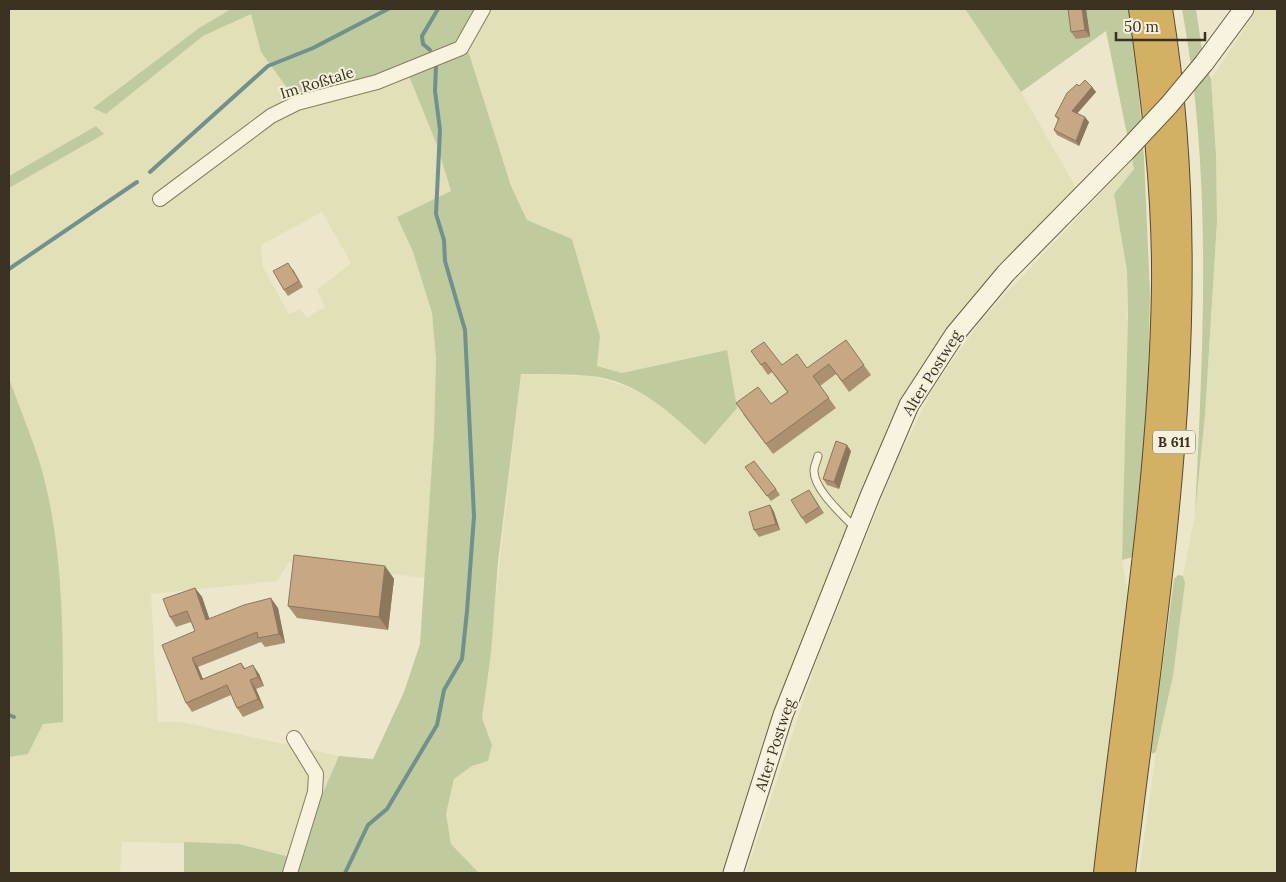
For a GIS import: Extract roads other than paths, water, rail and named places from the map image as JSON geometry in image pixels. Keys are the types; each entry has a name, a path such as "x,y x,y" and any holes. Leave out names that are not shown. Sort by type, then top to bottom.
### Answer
{"highway":[{"name":"B 611","path":"1106,873 1141,600 1153,488 1161,384 1164,286 1162,211 1157,145 1141,9"},
{"name":"B 611","path":"1123,873 1158,602 1170,488 1178,380 1181,286 1180,208 1175,126 1160,9"}],"street":[{"name":"Im Roßtale","path":"160,199 271,116 297,103 377,82 461,48 483,9"},
{"name":"Alter Postweg","path":"733,873 783,715 857,529 910,404 955,334 1006,273 1169,105 1204,63 1244,9"},
{"path":"290,873 315,792 316,774 294,738"}],"lane":[{"path":"818,456 814,471 816,483 830,501 857,529"}],"waterway":[{"path":"150,172 268,66 313,48 388,9"},
{"path":"430,50 423,44 422,36 438,9"},
{"path":"345,873 368,825 387,809 437,725 444,690 462,659 474,516 465,330 445,261 444,240 436,214 440,130 435,91 436,66"},
{"path":"9,269 137,182"},
{"path":"9,715 14,717"}]}
